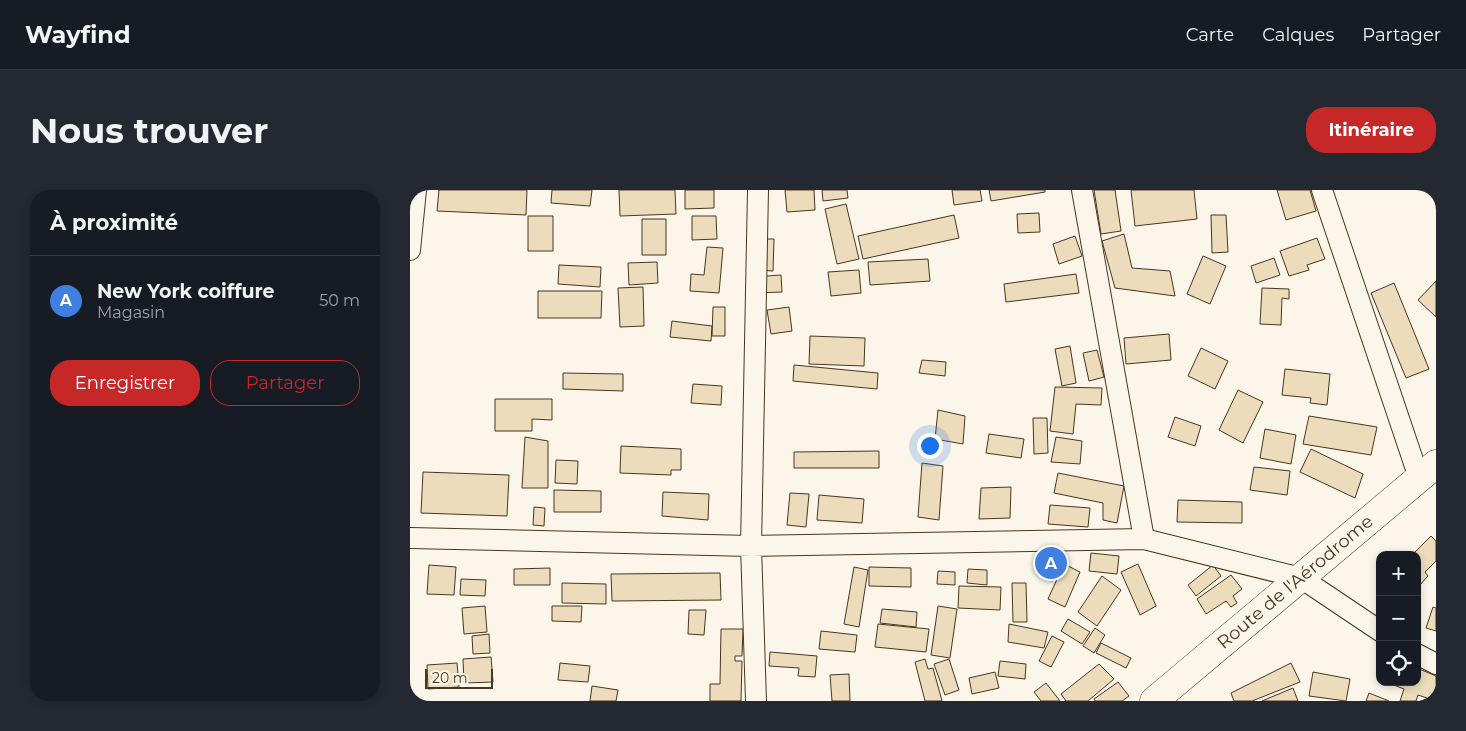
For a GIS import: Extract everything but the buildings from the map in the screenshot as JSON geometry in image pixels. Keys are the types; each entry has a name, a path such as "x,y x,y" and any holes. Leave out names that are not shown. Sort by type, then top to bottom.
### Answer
{"street":[{"path":"410,250 416,190"},
{"path":"756,701 751,546 758,190"},
{"path":"1082,190 1144,539"},
{"path":"1322,190 1427,471"},
{"name":"Route de l'Aérodrome","path":"1154,701 1427,471"},
{"path":"410,538 751,546 1144,539 1301,578 1376,628"},
{"path":"1421,656 1436,664"}],"place":[{"name":"New York coiffure","path":"1051,563"}]}
